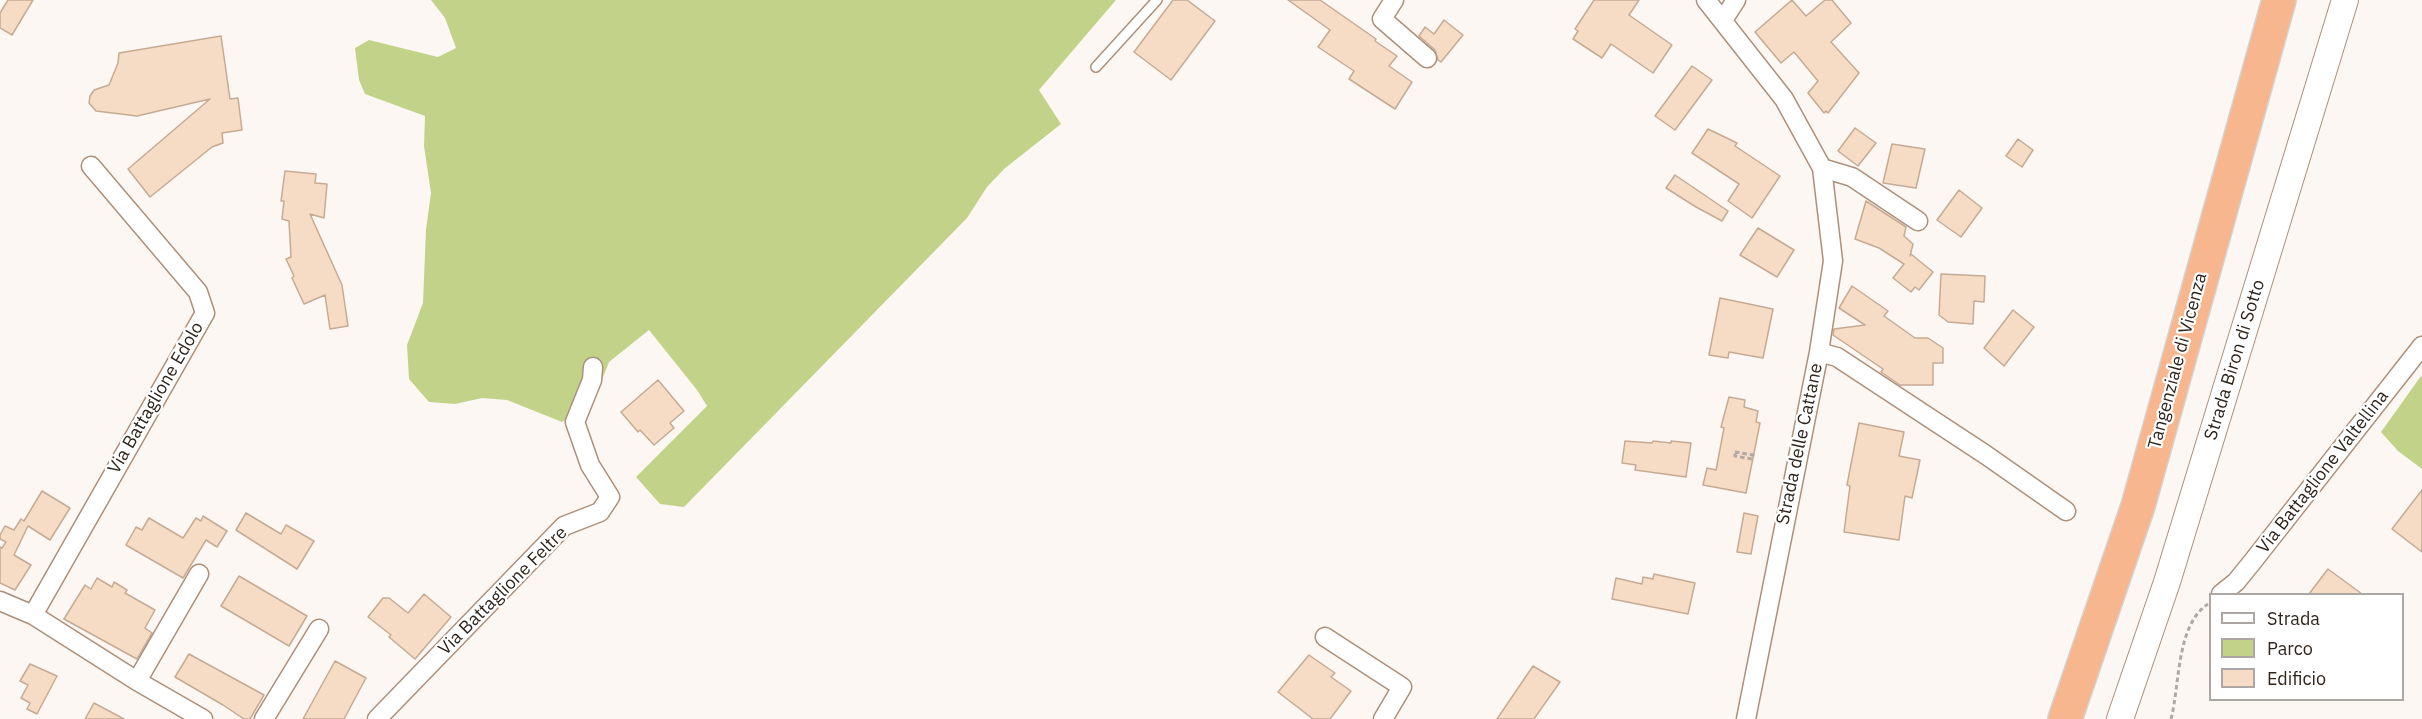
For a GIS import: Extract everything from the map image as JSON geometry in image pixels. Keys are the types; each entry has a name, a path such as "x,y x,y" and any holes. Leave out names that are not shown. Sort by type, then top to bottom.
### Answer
{"highway":[{"name":"Tangenziale di Vicenza","path":"2065,719 2138,506 2279,0"}],"street":[{"path":"1394,0 1382,19 1427,58"},
{"name":"Strada delle Cattane","path":"1706,0 1784,99 1822,168 1833,261 1819,352 1746,719"},
{"path":"1723,20 1736,0"},
{"name":"Strada Biron di Sotto","path":"2120,719 2167,582 2345,0"},
{"name":"Via Battaglione Edolo","path":"33,615 205,313 198,292 91,166"},
{"path":"1822,168 1852,177 1918,221"},
{"name":"Via Battaglione Valtellina","path":"2222,593 2236,582 2253,561 2422,346"},
{"path":"1819,352 1837,357 1847,363 2066,511"},
{"name":"Via Battaglione Feltre","path":"377,719 564,526 600,512 610,497 590,465 575,422 592,380 593,367"},
{"path":"137,681 199,574"},
{"path":"0,601 33,615 137,681 203,719"},
{"path":"264,719 319,629"},
{"path":"1325,637 1402,687 1383,719"}],"lane":[{"path":"1096,67 1157,0"}],"path":[{"path":"1735,452 1753,455 1752,459 1735,456 1735,452"},
{"path":"2170,719 2187,632 2201,609 2209,603"}],"green space":[{"path":"431,0 1116,0 1039,90 1061,124 1004,169 987,187 967,218 684,507 660,504 636,477 707,406 649,330 609,362 594,400 562,422 507,400 482,398 455,404 429,402 409,379 407,345 423,303 426,229 431,193 424,146 425,116 365,94 359,80 355,48 369,40 438,57 456,48 445,18"},
{"path":"2421,376 2422,469 2398,451 2381,432"}],"building":[{"path":"8,0 33,0 12,35 0,28 0,13"},
{"path":"1173,0 1187,0 1215,21 1171,80 1134,52"},
{"path":"1288,0 1320,0 1397,56 1389,66 1412,82 1395,109 1349,79 1354,71 1318,47 1330,30"},
{"path":"1594,0 1639,0 1629,15 1672,45 1653,73 1611,44 1602,58 1573,39 1578,31 1575,29"},
{"path":"1792,0 1806,16 1825,0 1832,0 1851,23 1831,42 1859,73 1828,113 1826,111 1824,113 1808,93 1818,81 1794,52 1781,63 1755,32"},
{"path":"1444,20 1463,35 1441,62 1435,50 1419,36 1425,27 1434,34"},
{"path":"221,36 230,99 238,98 242,130 222,133 223,143 212,147 150,197 128,169 210,99 137,116 96,111 89,103 90,96 94,90 109,85 118,63 119,53"},
{"path":"1692,66 1712,80 1675,130 1655,116"},
{"path":"1855,128 1876,143 1858,166 1838,151"},
{"path":"1708,129 1737,143 1735,146 1780,176 1752,218 1728,201 1739,184 1692,153"},
{"path":"2018,139 2033,150 2022,167 2006,156"},
{"path":"1892,144 1925,149 1916,188 1883,183"},
{"path":"285,171 316,174 315,183 327,184 324,218 310,214 342,285 348,326 330,329 325,295 304,304 292,278 294,276 286,259 291,257 289,221 282,219 284,201 281,201"},
{"path":"1675,175 1728,211 1722,221 1666,188"},
{"path":"1959,190 1982,208 1961,237 1937,220"},
{"path":"1866,201 1906,227 1904,236 1913,244 1910,256 1911,254 1933,272 1919,290 1915,287 1911,292 1893,278 1904,264 1879,248 1855,239"},
{"path":"1758,228 1794,250 1777,277 1740,255"},
{"path":"1941,274 1985,276 1984,302 1974,301 1973,324 1948,322 1939,315"},
{"path":"1852,286 1888,311 1884,316 1915,338 1928,338 1943,348 1943,363 1933,363 1933,385 1900,385 1881,372 1883,369 1833,335 1834,329 1865,325 1839,308"},
{"path":"1720,298 1773,309 1763,358 1729,352 1728,358 1709,355"},
{"path":"2013,310 2034,327 2004,366 1984,348"},
{"path":"658,380 684,411 670,423 674,428 654,445 640,430 638,432 621,412"},
{"path":"1729,397 1745,400 1744,407 1758,411 1756,422 1760,423 1746,493 1703,485 1707,468 1716,470 1724,428 1721,427"},
{"path":"1859,423 1904,432 1899,456 1920,460 1912,498 1905,496 1899,540 1844,532 1850,486 1847,485"},
{"path":"1625,441 1691,443 1686,477 1635,470 1636,465 1622,463"},
{"path":"2422,490 2422,552 2392,529"},
{"path":"42,491 70,508 50,540 28,526 14,555 31,565 15,590 0,583 0,547 2,548 6,542 0,539 0,535 5,526 14,530 21,519 24,521"},
{"path":"246,513 281,534 286,525 314,541 297,569 236,530"},
{"path":"1744,513 1758,516 1751,554 1737,552"},
{"path":"203,516 227,531 217,547 206,540 183,578 126,545 136,527 142,530 149,518 183,538 196,518 201,521"},
{"path":"2328,569 2361,593 2310,593"},
{"path":"1654,574 1695,583 1688,614 1612,599 1616,578 1642,584 1643,577 1653,579"},
{"path":"239,576 307,616 289,646 221,606"},
{"path":"97,578 112,587 114,582 127,590 125,593 155,610 145,628 152,633 137,659 64,619 85,585 91,589"},
{"path":"424,594 451,617 415,659 389,637 391,635 368,617 383,598 389,598 408,613"},
{"path":"189,654 264,695 250,719 244,719 175,677"},
{"path":"1309,655 1335,673 1331,677 1351,691 1330,719 1313,719 1278,692"},
{"path":"335,661 366,678 344,719 303,719"},
{"path":"30,664 57,676 37,714 27,709 30,703 21,698 28,685 20,681"},
{"path":"1533,666 1560,682 1534,719 1497,719"},
{"path":"94,703 124,719 85,719"}]}
